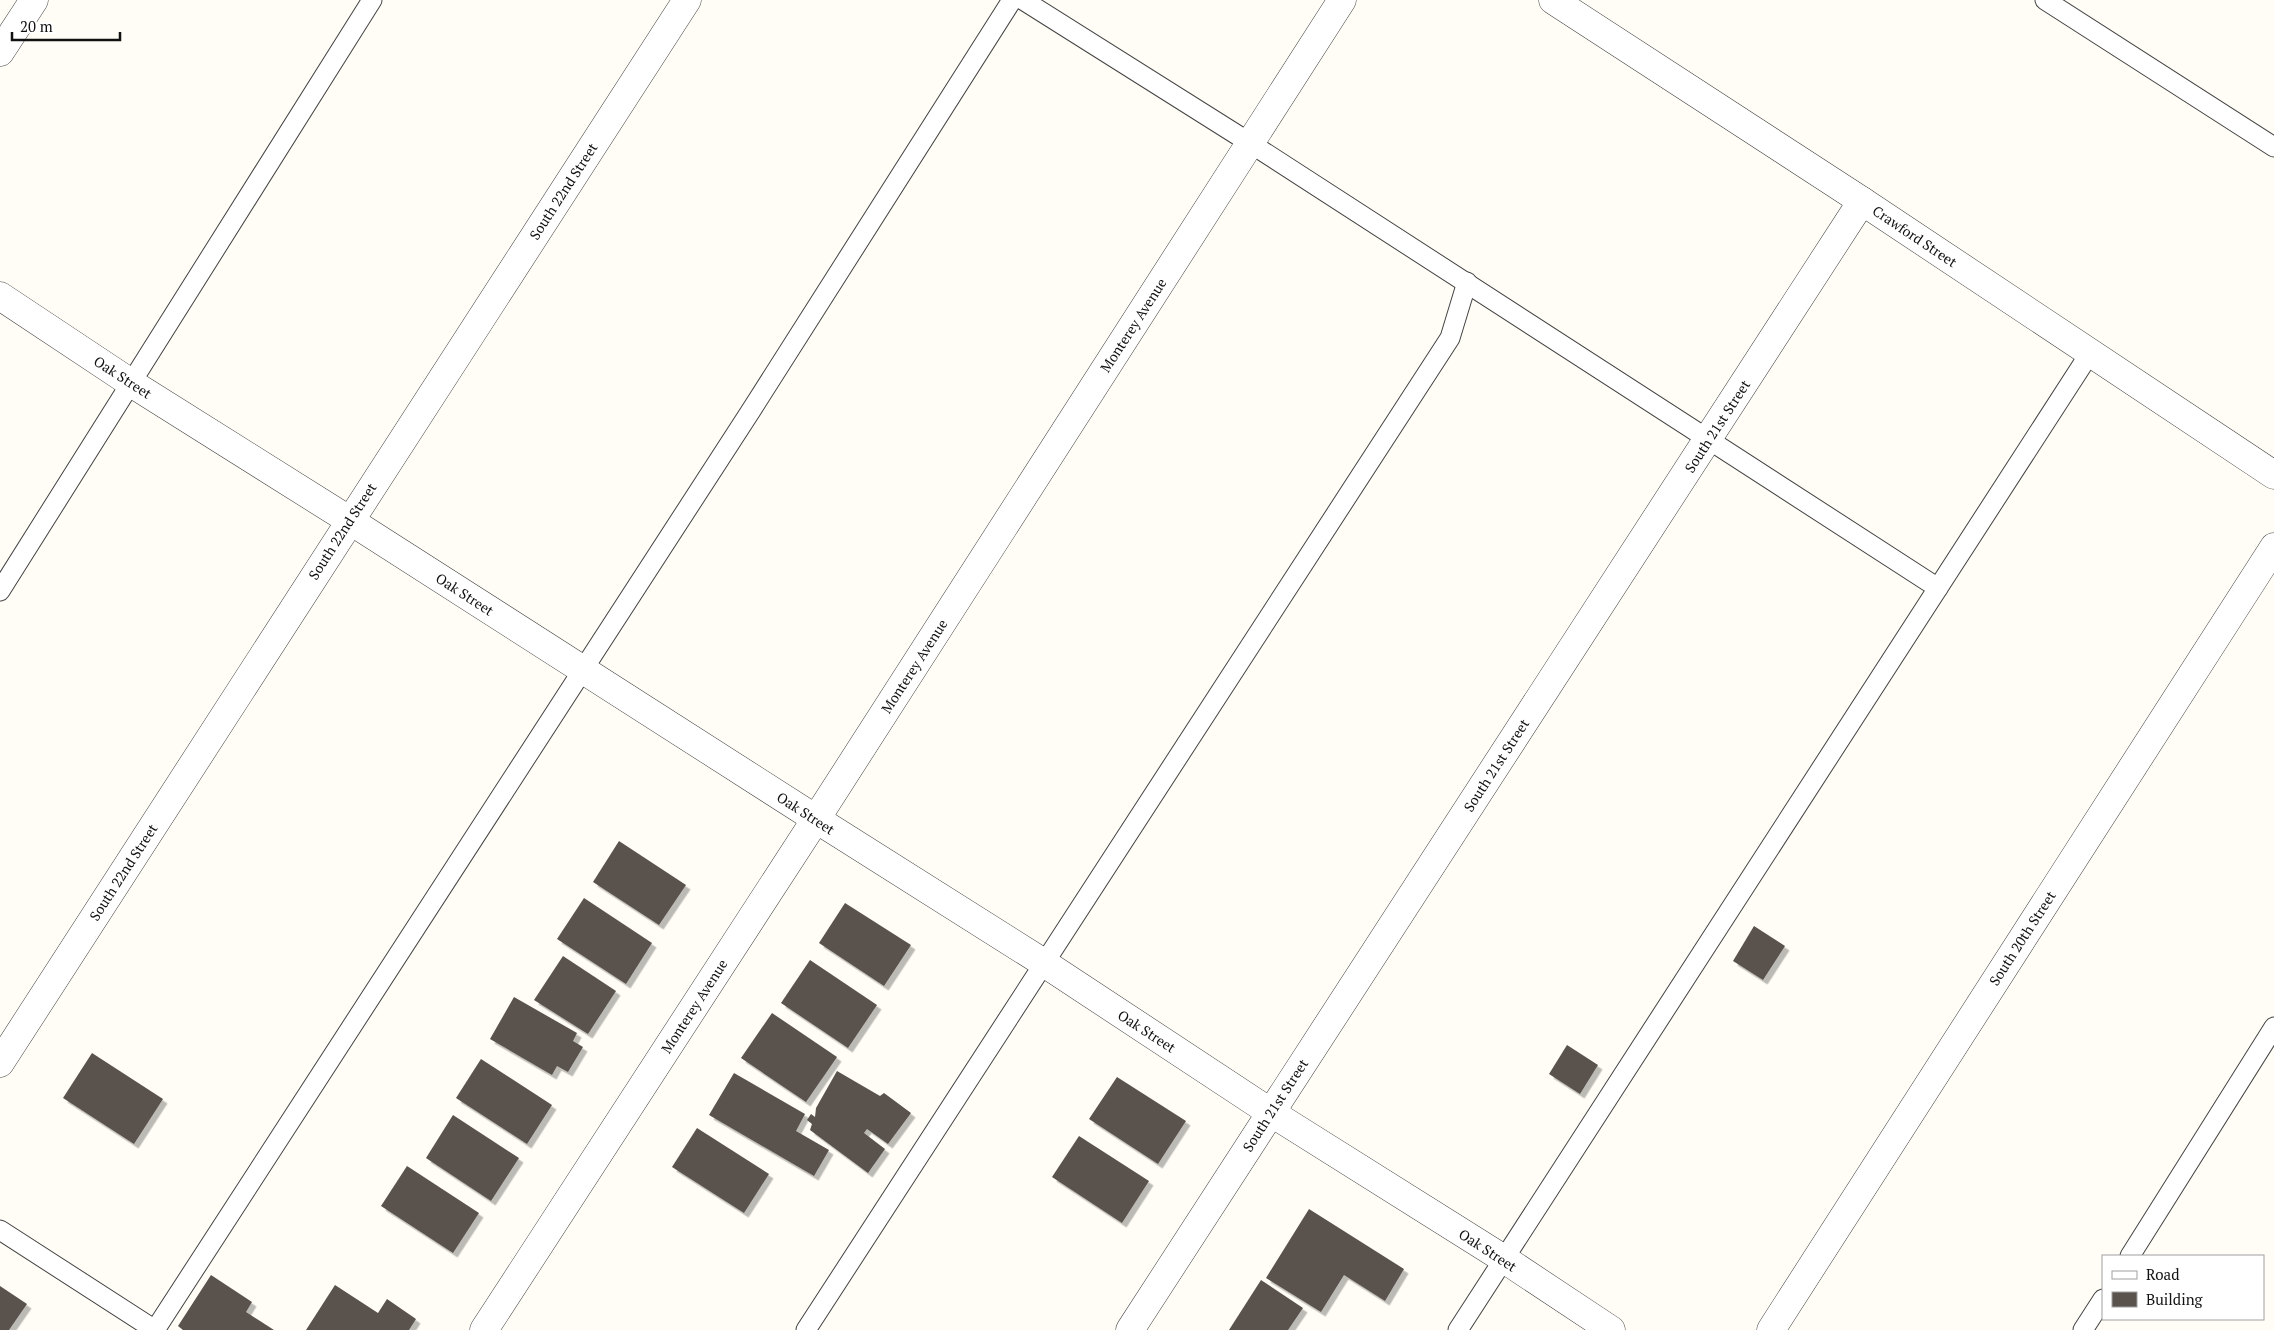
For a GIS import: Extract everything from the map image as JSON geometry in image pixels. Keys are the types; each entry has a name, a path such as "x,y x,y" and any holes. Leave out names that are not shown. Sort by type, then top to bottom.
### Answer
{"street":[{"path":"0,52 34,0"},
{"name":"South 22nd Street","path":"0,1063 687,0"},
{"name":"Monterey Avenue","path":"484,1330 816,820 1342,0"},
{"name":"Crawford Street","path":"1553,0 1862,201 2274,475"},
{"name":"South 21st Street","path":"1130,1330 1862,201"},
{"name":"Oak Street","path":"0,296 131,383 350,520 816,820 1044,963 1270,1112 1504,1259 1611,1330"},
{"name":"South 20th Street","path":"1771,1330 2274,546"}],"lane":[{"path":"0,591 372,0"},
{"path":"0,1230 155,1330 752,409 1012,0"},
{"path":"1023,0 1467,282 1938,588"},
{"path":"2045,0 2274,147"},
{"path":"806,1330 1450,338 1467,282"},
{"path":"1458,1330 2090,353"},
{"path":"2131,1255 2274,1028"},
{"path":"2083,1330 2102,1301"}],"building":[{"path":"619,841 686,885 659,925 593,882"},
{"path":"584,898 652,943 626,984 557,939"},
{"path":"845,903 911,945 884,986 819,943"},
{"path":"1754,926 1785,946 1763,980 1733,961"},
{"path":"563,956 616,991 588,1034 534,1000"},
{"path":"810,960 877,1005 848,1048 781,1003"},
{"path":"514,997 577,1033 573,1041 583,1047 568,1072 557,1066 552,1075 490,1039"},
{"path":"772,1013 837,1057 806,1102 741,1058"},
{"path":"1567,1045 1598,1065 1580,1094 1549,1074"},
{"path":"92,1053 163,1099 134,1144 63,1098"},
{"path":"481,1059 552,1105 527,1144 456,1098"},
{"path":"837,1071 880,1096 884,1093 911,1113 888,1144 867,1129 864,1133 885,1149 868,1173 810,1130 812,1124 807,1120 811,1114 815,1117 816,1108"},
{"path":"734,1073 805,1114 796,1131 829,1150 814,1176 709,1115"},
{"path":"1117,1077 1186,1121 1158,1164 1089,1119"},
{"path":"453,1115 519,1158 491,1201 426,1158"},
{"path":"697,1128 769,1174 744,1213 672,1167"},
{"path":"1079,1136 1149,1181 1122,1223 1052,1177"},
{"path":"407,1166 479,1213 453,1253 381,1206"},
{"path":"1309,1209 1404,1269 1385,1301 1344,1275 1321,1312 1266,1278"},
{"path":"211,1275 252,1302 246,1312 274,1330 183,1330 178,1326"},
{"path":"1261,1280 1303,1308 1288,1330 1229,1330"},
{"path":"335,1285 378,1313 387,1299 416,1319 409,1330 306,1330"},
{"path":"0,1286 27,1304 9,1330 0,1330"}]}
